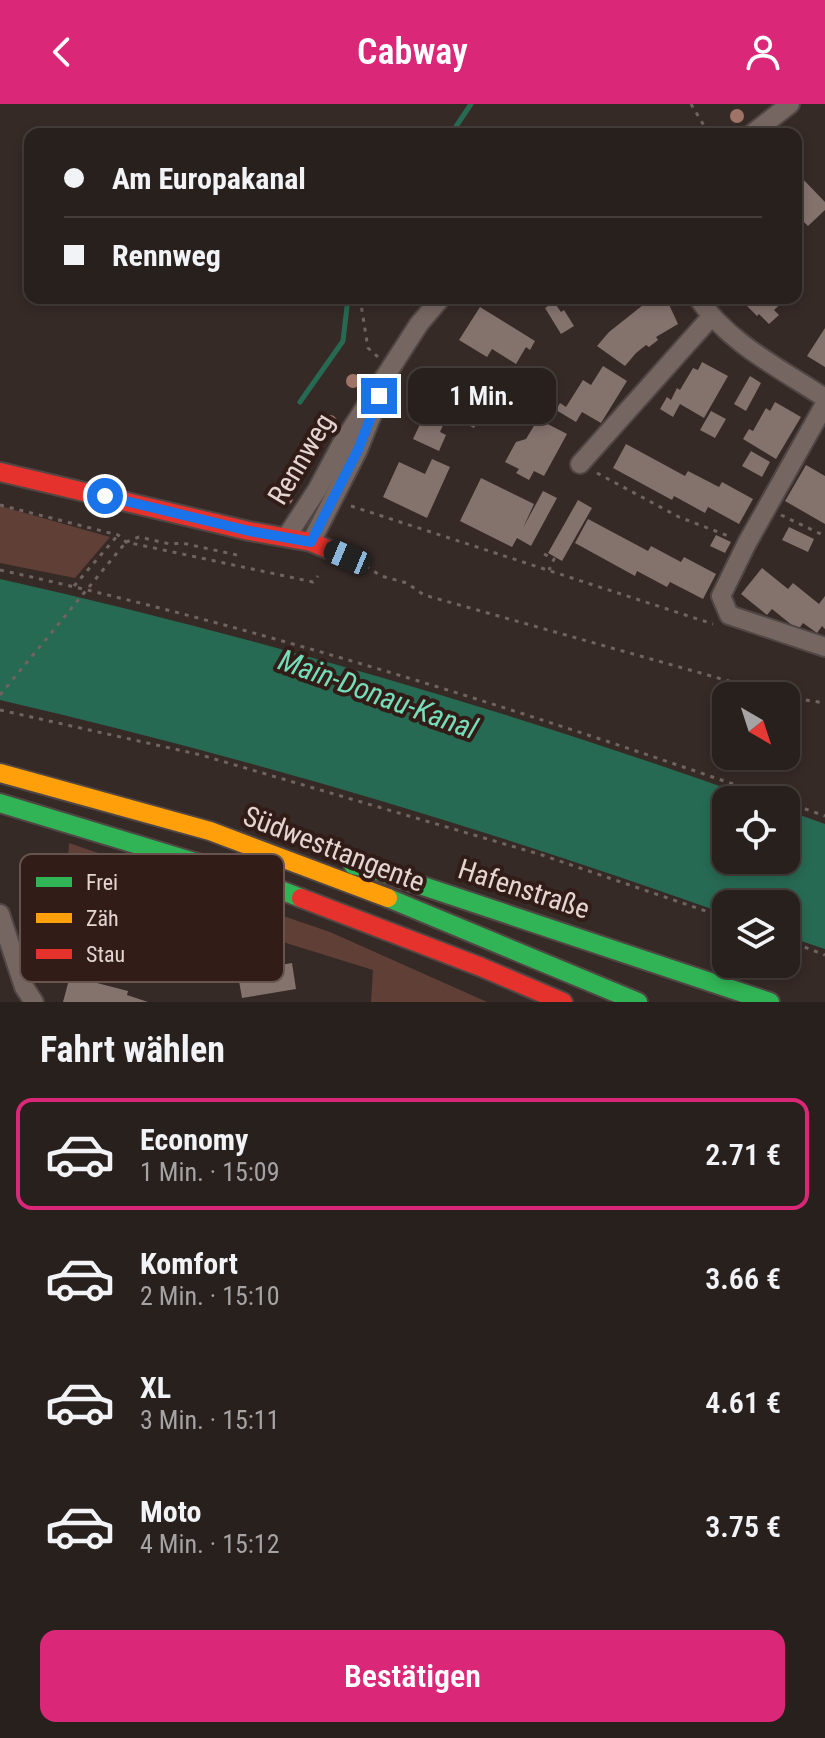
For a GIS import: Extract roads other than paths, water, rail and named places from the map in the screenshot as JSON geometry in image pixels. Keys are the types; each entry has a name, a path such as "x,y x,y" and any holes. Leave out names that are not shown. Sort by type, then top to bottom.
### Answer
{"main road":[{"path":"0,472 249,531 287,536 355,558"},
{"name":"Südwesttangente","path":"0,773 210,831 271,854"},
{"name":"Südwesttangente","path":"0,803 171,854"},
{"name":"Hafenstraße","path":"210,831 378,871 770,1002"},
{"name":"Südwesttangente","path":"284,859 375,893 638,1002"},
{"name":"Südwesttangente","path":"284,891 563,1002"},
{"path":"481,967 544,1002"}],"street":[{"path":"760,128 790,104"},
{"name":"Rennweg","path":"287,536 390,369 435,304"},
{"path":"702,304 711,317 740,342 825,401 721,596 729,615 825,647"},
{"path":"580,464 711,317"},
{"name":"Rennweg","path":"311,542 358,450 390,369"},
{"path":"0,914 20,975"},
{"path":"22,982 34,1002"}],"water":[{"name":"Main-Donau-Kanal","path":"0,579 192,625 478,706 720,786 712,786 712,874 800,874 800,815 825,824 825,949 800,941 800,890 712,890 712,909 366,796 0,700"}],"waterway":[{"path":"455,128 471,104"},
{"path":"300,402 343,341 347,304"}]}
